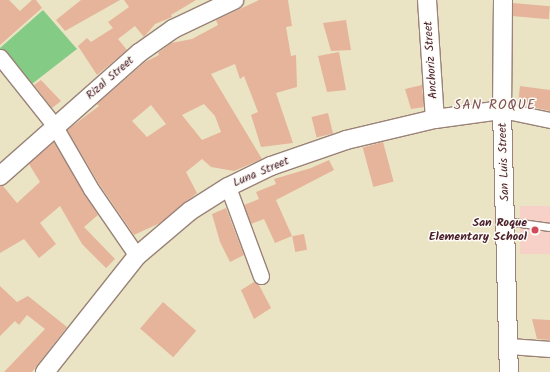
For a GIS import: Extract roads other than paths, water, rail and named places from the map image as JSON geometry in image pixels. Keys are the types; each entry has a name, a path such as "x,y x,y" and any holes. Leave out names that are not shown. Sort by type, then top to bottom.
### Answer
{"street":[{"name":"Rizal Street","path":"0,176 54,125 139,53 173,29 234,0"},
{"name":"Anchoriz Street","path":"427,0 435,119"},
{"name":"San Luis Street","path":"503,0 502,110 509,372"},
{"path":"0,57 54,125 91,189 137,256"},
{"name":"Luna Street","path":"45,372 137,256 190,211 228,186 271,166 346,140 435,119 502,110 550,120"},
{"path":"228,186 261,276"},
{"path":"509,346 550,349"}],"lane":[{"path":"506,221 550,227"}],"place":[{"name":"San Roque Elementary School","path":"535,230"}],"district":[{"name":"SAN ROQUE","path":"495,105"}]}
